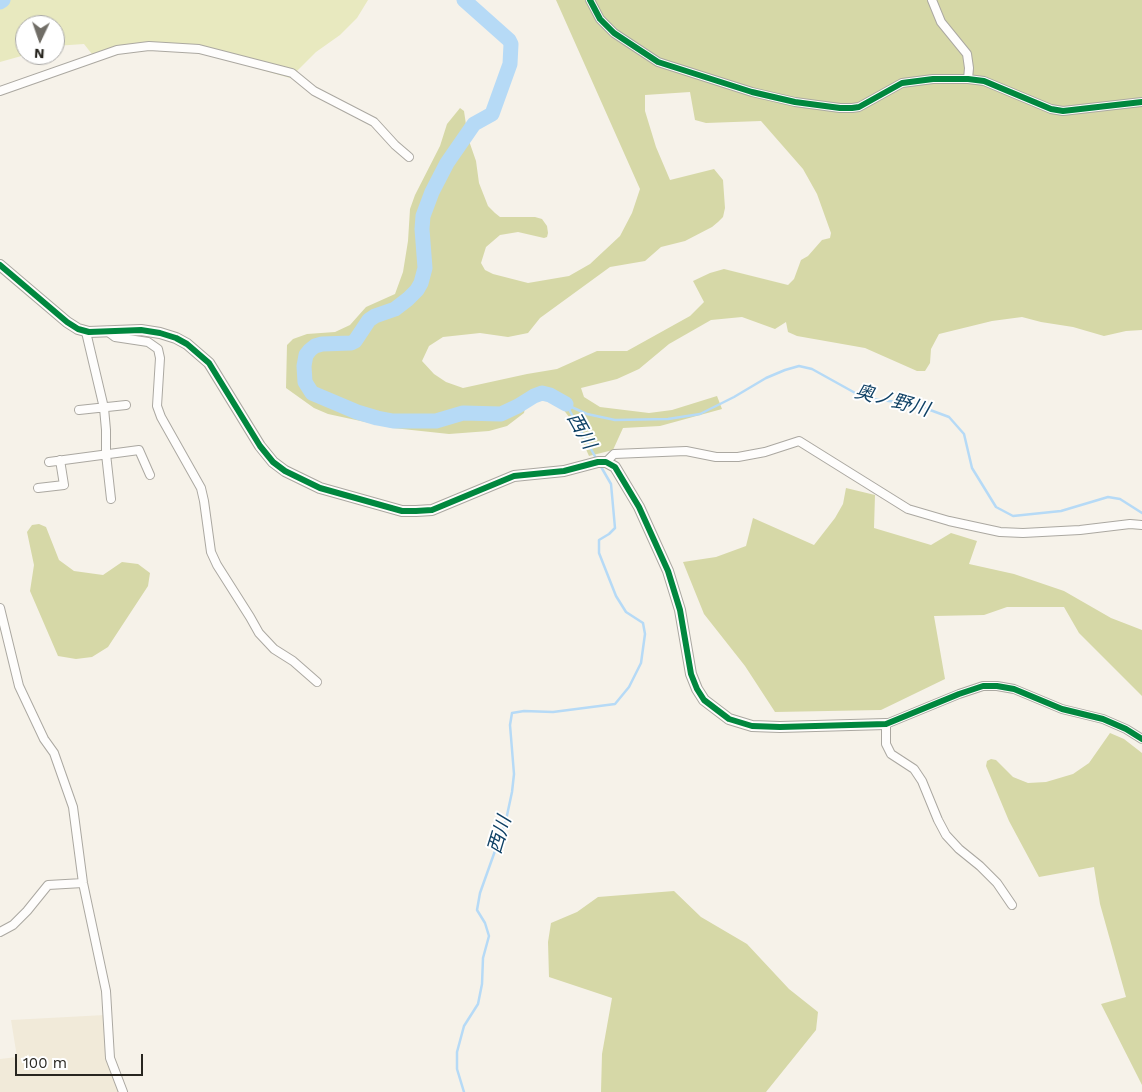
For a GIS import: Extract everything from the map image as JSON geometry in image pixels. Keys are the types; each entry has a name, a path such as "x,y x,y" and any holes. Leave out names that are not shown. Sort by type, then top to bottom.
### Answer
{"street":[{"path":"590,0 600,19 614,33 658,62 752,92 795,102 852,108 860,106 902,83 968,78 984,81 1051,109 1063,111 1142,102"},
{"path":"932,0 941,22 967,54 968,78"},
{"path":"0,91 118,50 149,46 200,49 243,62 292,73 314,91 374,122 409,157"},
{"path":"0,266 78,329 86,332 141,330 168,336 187,344 209,363 260,446 273,462 285,471 320,488 402,511 432,510 507,477 564,471 598,462 606,462 616,466 653,534 668,571 680,610 690,674 697,690 704,700 729,719 752,726 780,727 886,724 958,694 983,686 997,686 1014,690 1062,710 1103,719 1126,729 1142,739"},
{"path":"107,331 115,337 148,342 158,349 160,358 157,406 160,417 201,488 211,552 217,566 259,633 274,649 317,682"},
{"path":"86,332 104,408 106,454 111,499"},
{"path":"79,410 126,405"},
{"path":"606,462 614,454 686,451 716,457 738,456 765,452 799,441 908,509 949,521 1000,532 1023,533 1080,530 1130,524 1142,525"},
{"path":"49,462 139,450 150,475"},
{"path":"38,488 64,485 60,460"},
{"path":"0,608 19,686 44,739 54,753 73,807 84,883 106,991 110,1058 122,1092"},
{"path":"886,724 886,744 891,754 914,769 922,781 946,835 997,883 1012,905"},
{"path":"0,932 12,925 27,911 48,885 84,883"}],"shaded area":[{"path":"105,1015 106,1051 110,1070 119,1092 0,1092 0,1059 17,1057 11,1020"}],"green space":[{"path":"0,0 368,0 357,18 340,35 316,52 290,78 202,53 137,49 95,58 84,44 65,45 65,15 15,15 15,58 0,62"},
{"path":"556,0 1142,0 1142,330 1126,331 1104,336 1073,327 1022,317 992,321 939,334 931,349 930,363 925,371 917,371 865,348 797,336 788,332 786,322 775,329 742,317 711,320 669,344 639,369 617,379 581,388 584,397 600,407 649,413 672,410 717,396 722,409 660,426 623,428 613,450 589,456 575,425 557,401 547,401 540,396 526,403 524,413 507,426 489,431 449,434 393,428 328,414 314,408 286,388 287,345 293,339 307,334 335,332 350,325 366,307 395,294 403,272 408,241 410,209 415,195 440,146 447,124 460,108 464,111 468,138 476,161 479,183 488,206 500,217 535,217 542,219 547,226 547,237 518,232 500,235 486,247 481,263 485,270 493,274 528,283 569,276 590,264 620,236 632,213 640,189","holes":["690,92 695,120 706,123 761,121 803,169 817,194 831,233 830,238 822,240 808,256 801,260 794,279 788,285 724,269 693,281 704,302 690,316 627,351 597,351 557,369 463,388 446,382 434,374 422,361 429,346 443,337 480,333 508,337 528,333 540,318 610,267 645,261 661,247 685,241 718,222 723,217 725,208 723,180 714,169 670,180 656,147 645,111 645,95"]},
{"path":"846,488 875,495 874,528 931,545 951,533 977,541 969,564 1014,574 1064,591 1111,618 1142,630 1142,696 1079,633 1064,607 1007,607 984,615 934,616 945,679 881,710 775,712 745,666 704,614 683,562 716,557 746,546 753,518 814,545 835,518 843,504"},
{"path":"39,524 46,527 59,560 74,571 103,575 122,562 138,564 150,573 148,586 108,647 92,657 76,659 58,656 30,591 34,565 27,532 32,525"},
{"path":"1110,733 1124,739 1142,753 1142,1085 1101,1004 1126,997 1100,904 1094,867 1039,877 1009,821 986,766 987,761 991,759 996,760 1013,777 1028,783 1046,782 1073,774 1089,763"},
{"path":"674,891 701,917 747,944 789,989 818,1012 816,1030 766,1092 601,1092 602,1054 612,998 549,977 548,942 551,923 577,912 598,897"}],"waterway":[{"name":"西川","path":"464,0 509,40 511,44 510,64 492,114 474,124 447,163 432,192 423,216 425,268 417,290 395,309 369,320 355,341 351,343 322,344 310,350 306,355 304,366 305,382 312,393 357,412 393,421 436,421 463,413 501,414 542,393 550,395 566,404"},
{"name":"奥ノ野川","path":"567,405 587,414 615,420 668,419 700,414 766,378 799,366 812,369 857,394 872,399 914,404 949,417 964,434 972,468 996,507 1013,516 1061,511 1108,497 1120,499 1142,513"},
{"name":"西川","path":"566,404 597,460"},
{"name":"西川","path":"464,1092 457,1069 457,1052 464,1026 478,1004 482,984 483,958 489,936 485,923 477,910 480,893 506,820 512,792 514,774 510,725 512,713 524,711 553,712 615,704 629,687 641,663 645,634 643,623 626,612 616,596 599,553 599,540 615,528 611,484 600,465"}],"cycle path":[{"path":"590,0 600,19 614,33 658,62 752,92 795,102 840,108 859,107 902,83 933,79 984,81 1051,109 1063,111 1142,102"},
{"path":"0,265 67,322 78,329 89,332 141,330 160,333 187,344 209,363 260,446 273,462 285,471 320,488 402,511 432,510 514,476 564,471 598,462 606,462 615,467 639,507 668,571 680,610 691,674 697,689 704,700 729,719 752,726 780,727 886,724 959,694 983,686 997,686 1014,689 1062,709 1103,719 1126,729 1142,739"}]}
